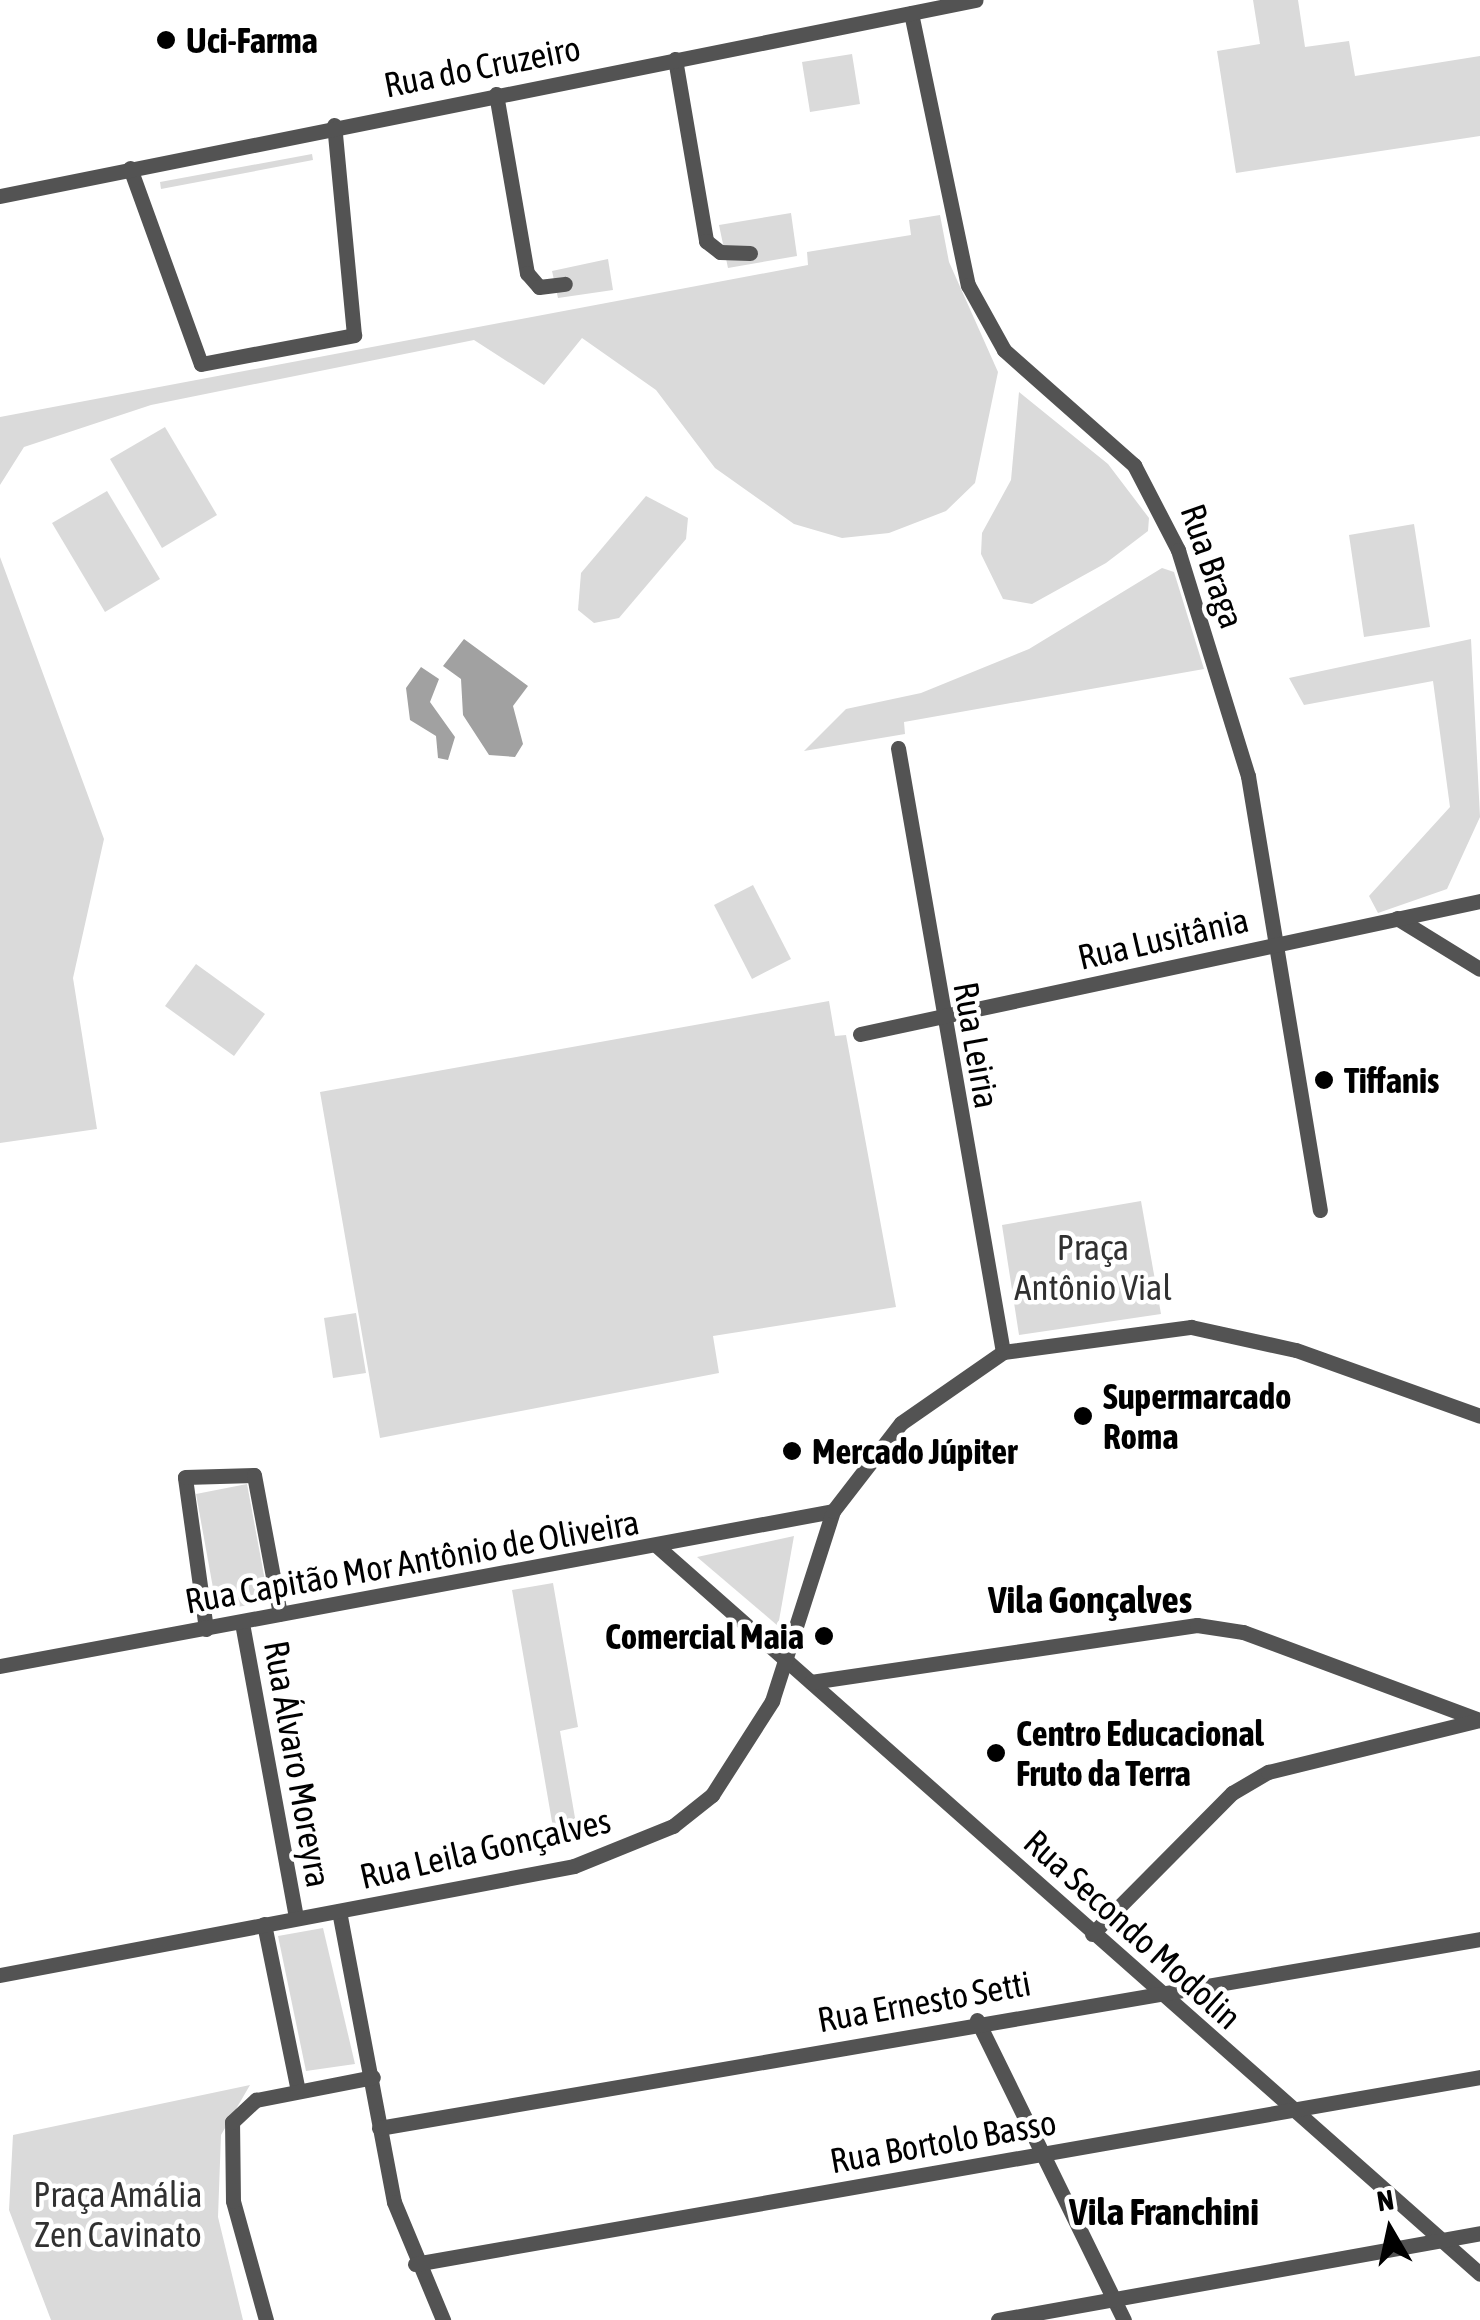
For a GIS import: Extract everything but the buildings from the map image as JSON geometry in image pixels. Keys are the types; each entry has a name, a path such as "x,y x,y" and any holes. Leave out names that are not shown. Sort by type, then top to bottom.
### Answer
{"street":[{"name":"Rua do Cruzeiro","path":"0,196 334,125 976,0"},
{"name":"Rua Braga","path":"912,13 968,285 1004,350 1134,465 1168,522 1248,776 1320,1210"},
{"path":"674,59 706,242 720,252 750,253"},
{"path":"496,94 527,273 539,287 565,284"},
{"path":"130,168 200,364 354,335 334,125"},
{"name":"Rua Leiria","path":"898,748 942,1021 1003,1352"},
{"name":"Rua Lusitânia","path":"860,1034 942,1021 1275,943 1480,901"},
{"path":"1397,918 1480,969"},
{"name":"Rua Leila Gonçalves","path":"0,1975 574,1866 673,1826 738,1760 787,1660 810,1560 833,1511 901,1423 1003,1352 1143,1328 1242,1334 1480,1416"},
{"path":"206,1628 185,1477 254,1474 280,1614"},
{"name":"Rua Capitão Mor Antônio de Oliveira","path":"0,1666 658,1547 833,1511"},
{"name":"Rua Secondo Modolin","path":"658,1547 1292,2112 1480,2274"},
{"name":"Rua Álvaro Moreyra","path":"242,1622 296,1917"},
{"path":"811,1682 1196,1625 1242,1632 1480,1720"},
{"path":"1092,1934 1232,1793 1268,1772 1480,1720"},
{"path":"339,1911 373,2077 379,2128 416,2264 443,2320"},
{"path":"264,1924 298,2090"},
{"name":"Rua Ernesto Setti","path":"379,2128 977,2020 1480,1939"},
{"path":"977,2020 1046,2153 1124,2320"},
{"path":"266,2320 242,2247 228,2135 256,2100 373,2077"},
{"name":"Rua Bortolo Basso","path":"416,2264 1480,2077"},
{"path":"998,2320 1480,2233"}],"green space":[{"path":"1253,0 1298,0 1305,47 1349,41 1355,76 1480,56 1480,136 1236,173 1217,51 1260,44"},
{"path":"852,54 860,104 810,112 802,62"},
{"path":"312,154 313,160 161,189 160,182"},
{"path":"791,213 797,256 728,268 719,225"},
{"path":"940,215 949,262 998,372 975,483 946,511 889,533 842,538 794,524 715,468 656,390 582,338 544,385 474,340 151,405 24,447 0,485 0,417 808,265 807,252 911,235 909,220"},
{"path":"608,259 613,290 558,298 552,271"},
{"path":"1019,392 1108,464 1149,518 1148,531 1106,563 1032,604 1003,599 981,554 982,533 1011,480"},
{"path":"165,427 217,515 162,548 110,459"},
{"path":"107,491 160,579 105,612 52,523"},
{"path":"646,496 688,518 686,539 619,618 594,623 578,610 581,573"},
{"path":"1414,524 1430,627 1364,637 1349,535"},
{"path":"0,557 104,839 73,978 97,1129 0,1143"},
{"path":"1162,568 1174,572 1204,669 904,722 905,734 804,751 846,709 921,693 1029,649"},
{"path":"1471,639 1480,817 1447,889 1378,913 1369,896 1450,807 1433,681 1304,705 1289,678"},
{"path":"753,885 791,959 752,979 714,905"},
{"path":"196,964 265,1014 234,1056 165,1006"},
{"path":"829,1001 835,1036 846,1035 896,1307 713,1336 719,1373 380,1438 320,1092"},
{"name":"Praça Antônio Vial","path":"1141,1201 1161,1314 1019,1335 1002,1225"},
{"path":"356,1313 366,1373 333,1378 324,1318"},
{"path":"247,1484 269,1602 217,1610 196,1494"},
{"path":"794,1536 778,1626 697,1557"},
{"path":"553,1583 578,1727 560,1731 579,1841 556,1845 512,1590"},
{"path":"323,1928 355,2064 306,2071 278,1936"},
{"name":"Praça Amália Zen Cavinato","path":"250,2085 221,2135 218,2217 243,2320 51,2320 9,2210 13,2135"}],"shaded area":[{"path":"464,639 528,686 513,706 523,744 515,757 489,755 463,715 461,679 443,666"},
{"path":"421,667 439,679 430,702 455,737 448,760 438,758 436,736 410,720 406,688"}],"place":[{"name":"Uci-Farma","path":"166,40"},
{"name":"Tiffanis","path":"1324,1080"},
{"name":"Supermarcado Roma","path":"1083,1416"},
{"name":"Mercado Júpiter","path":"792,1451"},
{"name":"Comercial Maia","path":"824,1636"},
{"name":"Centro Educacional Fruto da Terra","path":"996,1753"}],"district":[{"name":"Vila Gonçalves","path":"1090,1600"},
{"name":"Vila Franchini","path":"1164,2212"}]}
